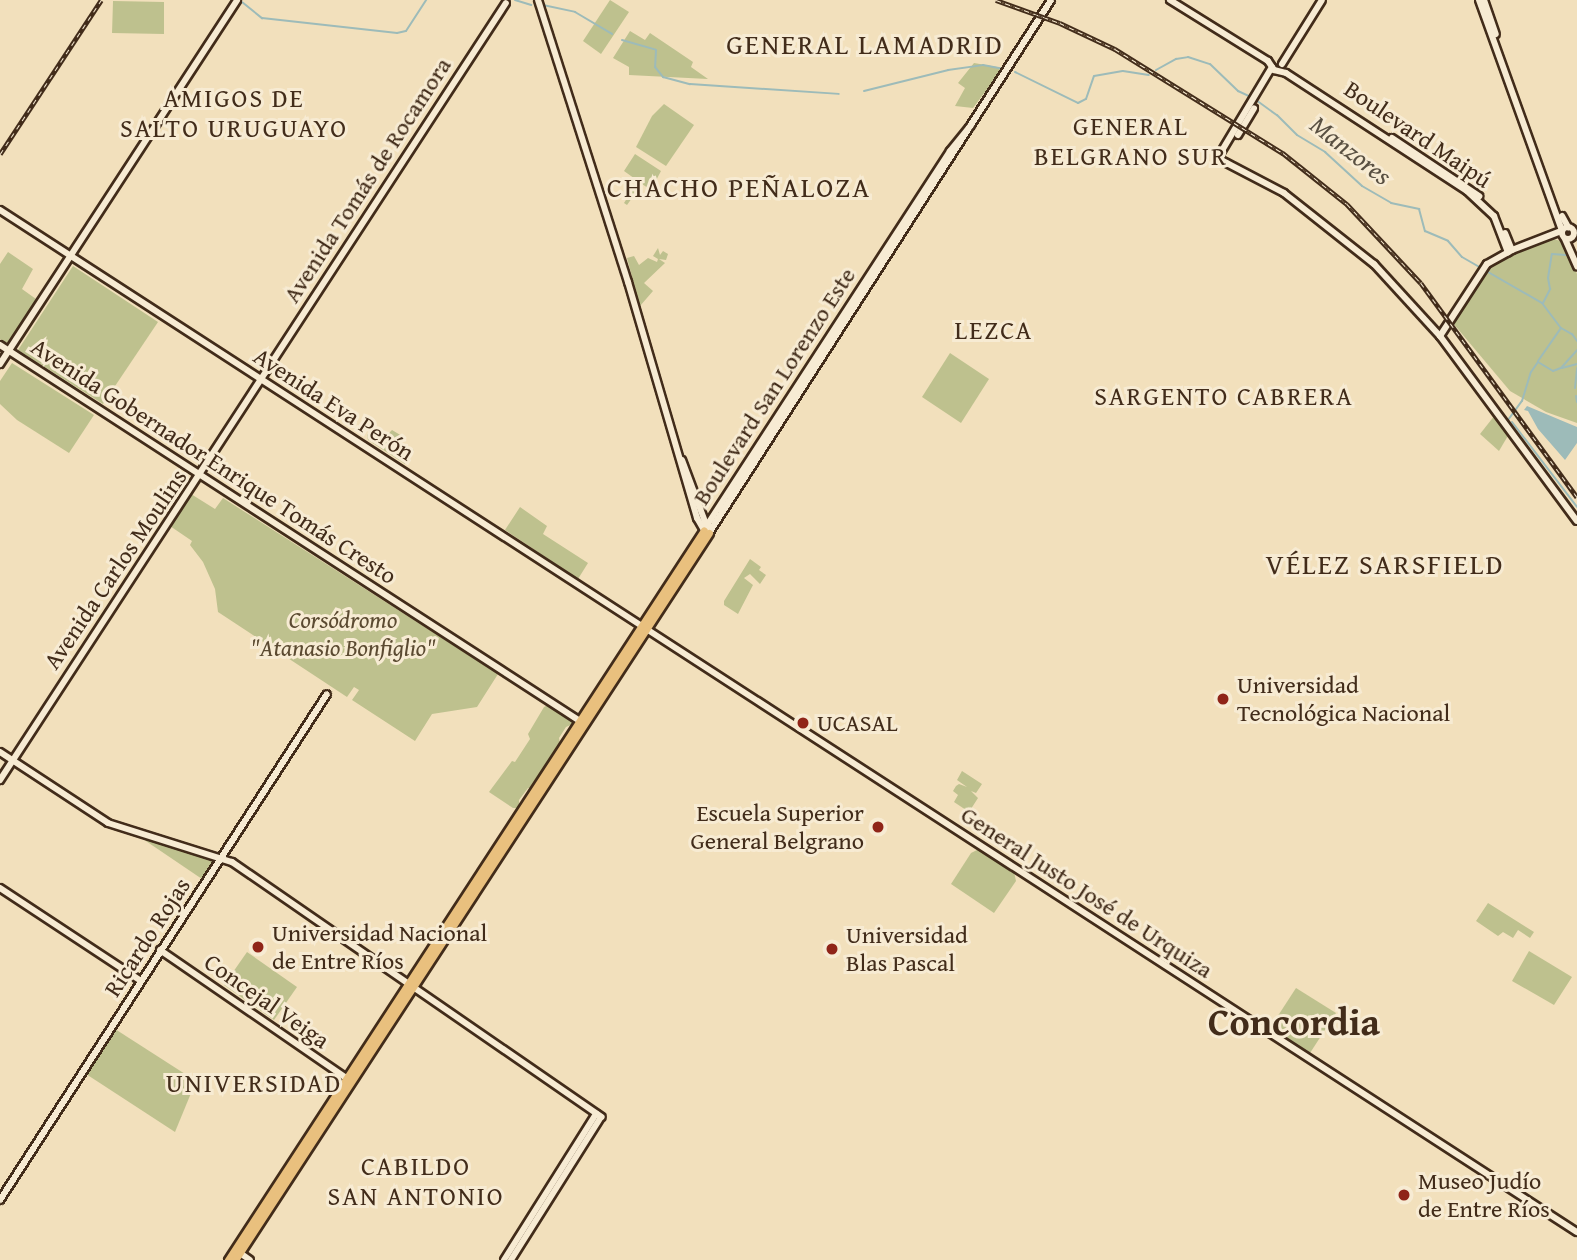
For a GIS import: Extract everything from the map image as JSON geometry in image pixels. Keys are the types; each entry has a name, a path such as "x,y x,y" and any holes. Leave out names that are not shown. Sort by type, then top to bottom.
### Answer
{"main road":[{"path":"0,364 237,0"},
{"path":"538,0 682,460 697,518 707,530"},
{"name":"Boulevard San Lorenzo Este","path":"349,1080 1051,0"},
{"name":"Boulevard Maipú","path":"1170,0 1277,66"},
{"name":"Boulevard Maipú","path":"1178,0 1473,196 1494,216 1510,251"},
{"path":"1320,0 1221,157 1263,180 1339,233 1374,264 1442,334 1577,515"},
{"path":"1481,0 1577,266"},
{"name":"Avenida Tomás de Rocamora","path":"262,380 506,3"},
{"name":"Avenida Eva Perón","path":"0,210 644,627"},
{"path":"1442,334 1486,264 1510,251 1565,232"},
{"path":"1565,232 1577,258"},
{"path":"1442,334 1577,521"},
{"name":"Avenida Gobernador Enrique Tomás Cresto","path":"0,345 582,722"},
{"name":"Avenida Carlos Moulins","path":"0,780 262,380"},
{"name":"General Justo José de Urquiza","path":"644,627 1577,1232"},
{"name":"Ricardo Rojas","path":"0,1200 327,694"},
{"path":"0,752 108,822 221,856 598,1116"},
{"path":"0,888 141,981"},
{"name":"Concejal Veiga","path":"160,950 349,1080"},
{"path":"235,1260 349,1080"},
{"path":"228,1260 349,1080"},
{"path":"504,1260 598,1116"},
{"path":"511,1260 598,1116"},
{"path":"240,1253 250,1260"}],"green space":[{"path":"610,0 629,12 601,54 583,41"},
{"path":"113,1 164,2 164,34 112,33"},
{"path":"630,31 645,40 650,33 693,62 691,67 708,79 629,75 629,67 613,58"},
{"path":"974,63 1003,68 973,108 955,106 965,88 958,83"},
{"path":"664,104 694,125 666,166 636,147 652,116"},
{"path":"635,154 661,171 651,190 642,184 627,205 624,203 638,181 624,171"},
{"path":"1553,239 1565,242 1577,274 1577,423 1546,412 1510,391 1452,322 1491,264"},
{"path":"658,248 660,255 663,251 668,254 666,260 659,259 665,263 644,283 653,291 640,306 627,258 634,256 639,265 648,258 657,262 658,259 653,256"},
{"path":"8,252 33,269 22,289 36,299 9,342 4,342 0,339 0,264"},
{"path":"73,266 158,322 103,404 18,350"},
{"path":"950,353 989,379 961,423 922,397"},
{"path":"12,363 94,415 69,453 17,420 0,404 0,381"},
{"path":"1495,415 1509,434 1499,451 1480,434"},
{"path":"374,425 377,427 372,435 381,441 392,430 402,436 397,451 406,456 411,448 414,450 405,464 368,440 367,435"},
{"name":"Corsódromo \"Atanasio Bonfiglio\"","path":"191,494 215,509 223,498 498,674 477,707 432,714 415,741 352,700 359,690 354,687 347,697 218,612 215,589 203,562 190,545 192,541 170,526"},
{"path":"520,507 547,526 543,534 588,563 578,579 505,530"},
{"path":"750,559 761,567 759,570 766,575 760,584 750,574 744,578 753,585 738,614 724,605 724,601"},
{"path":"550,704 572,719 573,724 566,727 559,738 560,743 531,788 528,788 519,800 519,808 513,808 489,792 512,761 515,762 530,739 528,734 544,707"},
{"path":"962,771 982,784 976,793 971,791 978,798 969,812 954,802 958,795 953,791 956,786 959,784 967,787 957,780"},
{"path":"137,835 215,860 202,879"},
{"path":"979,849 1014,872 1016,881 994,913 951,884 971,853"},
{"path":"1488,903 1534,932 1530,938 1518,930 1513,938 1503,932 1498,936 1476,921"},
{"path":"1529,951 1572,977 1554,1005 1512,981"},
{"path":"247,952 297,987 274,1020 224,985"},
{"path":"1296,988 1336,1013 1310,1053 1270,1028"},
{"path":"115,1029 196,1081 175,1132 86,1074"}],"water":[{"path":"1527,406 1577,427 1577,443 1565,460 1538,429 1528,411 1524,410"}],"waterway":[{"name":"Manzores","path":"242,2 262,18 397,33 406,31 426,0"},
{"name":"Manzores","path":"515,0 531,5"},
{"name":"Manzores","path":"543,5 575,12 612,34"},
{"name":"Manzores","path":"622,40 656,50 655,67 663,77 690,84 839,94"},
{"name":"Manzores","path":"1156,70 1176,59 1188,57 1210,64 1238,91 1251,97"},
{"name":"Manzores","path":"864,91 948,70 983,65 1003,69"},
{"name":"Manzores","path":"1015,72 1078,103 1086,99 1094,76 1123,71 1149,75"},
{"name":"Manzores","path":"1256,100 1277,115 1297,135 1325,152 1362,186 1391,203 1419,209 1425,231 1448,241 1462,257 1542,303 1561,328 1572,334 1577,341"},
{"path":"1543,303 1550,289 1548,278 1552,254 1566,255"},
{"path":"1538,361 1561,328"},
{"path":"1508,420 1522,401 1531,372 1538,362 1553,371 1561,368 1577,350"},
{"path":"1562,368 1577,364"},
{"path":"1575,388 1577,368"},
{"path":"1576,396 1577,402"},
{"path":"1512,422 1577,507"}],"railway":[{"path":"0,154 101,0"},
{"path":"996,0 1060,23 1115,49 1283,153 1347,204 1421,283 1577,497"}],"place":[{"name":"Universidad Tecnológica Nacional","path":"1223,699"},
{"name":"UCASAL","path":"803,723"},
{"name":"Escuela Superior General Belgrano","path":"878,827"},
{"name":"Universidad Nacional de Entre Ríos","path":"258,947"},
{"name":"Universidad Blas Pascal","path":"832,949"},
{"name":"Museo Judío de Entre Ríos","path":"1404,1195"}],"district":[{"name":"GENERAL LAMADRID","path":"865,44"},
{"name":"AMIGOS DE SALTO URUGUAYO","path":"234,113"},
{"name":"GENERAL BELGRANO SUR","path":"1131,141"},
{"name":"CHACHO PEÑALOZA","path":"739,187"},
{"name":"LEZCA","path":"994,330"},
{"name":"SARGENTO CABRERA","path":"1224,396"},
{"name":"VÉLEZ SARSFIELD","path":"1385,564"},
{"name":"Concordia","path":"1294,1022"},
{"name":"UNIVERSIDAD","path":"254,1083"},
{"name":"CABILDO SAN ANTONIO","path":"416,1181"}]}
